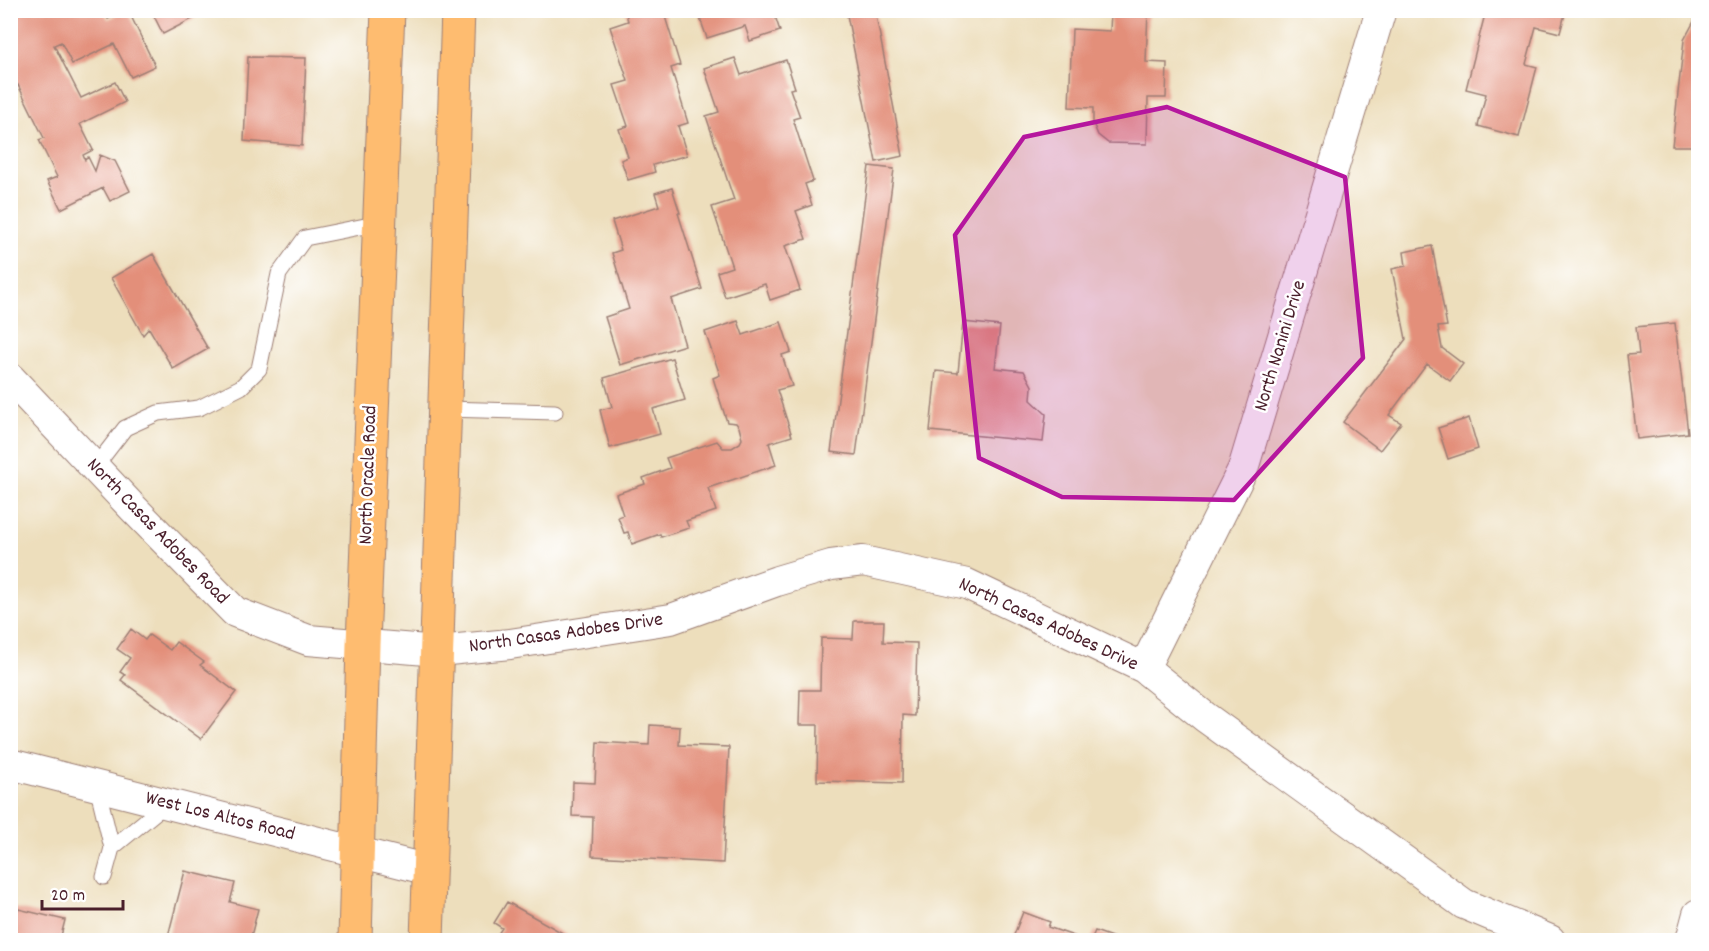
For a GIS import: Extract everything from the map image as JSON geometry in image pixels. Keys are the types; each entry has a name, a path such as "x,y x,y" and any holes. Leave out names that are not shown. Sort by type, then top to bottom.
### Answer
{"highway":[{"name":"North Oracle Road","path":"355,940 363,644 388,10"},
{"path":"427,940 458,10"}],"street":[{"name":"North Nanini Drive","path":"1143,668 1243,470 1381,10"},
{"name":"North Casas Adobes Road","path":"10,378 235,612 308,640 438,651"},
{"name":"North Casas Adobes Drive","path":"438,651 510,644 671,619 777,581 831,566 863,561 967,584 1143,668 1205,717 1464,904 1550,940"},
{"name":"West Los Altos Road","path":"10,764 429,870"},
{"path":"1691,940 1698,914"}],"lane":[{"path":"94,467 125,428 158,413 199,408 241,387 259,369 279,274 305,238 380,223"},
{"path":"446,409 555,412"},
{"path":"97,786 112,848 104,877"},
{"path":"112,848 167,803"}],"highlighted area":[{"path":"1167,107 1345,177 1363,358 1234,500 1062,497 979,458 955,235 1024,137"}],"building":[{"path":"10,10 104,10 108,19 128,10 155,66 131,77 114,44 72,64 61,42 54,45 81,98 115,82 125,102 80,124 93,150 83,155 85,160 88,157 95,171 100,155 115,161 130,191 110,201 103,188 61,209 47,181 57,177 39,140 44,138 18,85 14,88 10,81"},
{"path":"151,10 200,10 202,14 163,34"},
{"path":"625,10 663,10 680,65 671,68 688,123 678,126 687,155 653,165 655,172 628,180 621,160 628,157 619,129 628,126 614,85 628,81 610,27 628,21"},
{"path":"697,10 773,10 780,31 750,41 745,26 707,38"},
{"path":"846,10 875,10 903,156 876,162"},
{"path":"1111,10 1148,10 1146,62 1167,63 1166,98 1148,98 1147,144 1108,143 1098,135 1093,123 1093,108 1069,107 1072,29 1110,31"},
{"path":"1486,10 1566,10 1560,33 1536,27 1526,64 1537,67 1519,137 1478,126 1486,94 1466,89"},
{"path":"1698,14 1698,146 1672,146 1684,40"},
{"path":"248,57 306,58 302,146 244,141"},
{"path":"735,58 741,75 786,60 795,88 790,89 800,117 793,119 813,181 805,184 812,205 796,211 806,239 785,246 800,290 770,300 765,284 725,297 717,272 732,267 712,207 734,200 706,116 719,112 704,68"},
{"path":"869,166 894,169 856,455 831,452"},
{"path":"672,188 702,289 671,299 685,345 620,365 605,317 629,309 612,253 621,250 612,221 659,206 655,193"},
{"path":"1432,246 1447,326 1438,327 1442,348 1463,364 1450,381 1427,364 1389,415 1401,423 1380,450 1343,422 1406,339 1392,269 1406,266 1404,252"},
{"path":"153,254 208,349 173,369 149,328 143,335 111,278"},
{"path":"738,321 743,335 781,322 791,352 782,355 792,386 777,390 792,436 769,443 776,465 708,488 716,511 686,521 689,528 661,537 660,534 632,544 628,532 624,533 618,517 623,515 616,494 645,484 643,478 670,468 666,458 717,441 723,448 732,448 742,439 736,423 727,422 713,378 720,375 705,332"},
{"path":"963,322 1000,326 995,368 1024,371 1032,386 1031,400 1046,414 1043,442 930,431 936,371 958,373"},
{"path":"1675,323 1688,433 1637,439 1627,355 1639,354 1636,327"},
{"path":"672,358 685,400 653,409 660,434 610,448 600,410 612,407 604,378"},
{"path":"1469,418 1478,449 1448,459 1438,428"},
{"path":"854,621 884,621 883,642 917,643 915,716 903,715 902,783 817,781 818,725 799,725 800,690 820,690 821,638 853,639"},
{"path":"131,629 145,640 149,635 170,650 176,642 204,662 200,665 236,692 201,739 121,680 125,675 120,672 130,658 117,649"},
{"path":"650,725 680,727 679,745 729,747 723,863 592,856 593,817 572,816 573,782 595,783 597,742 649,745"},
{"path":"185,871 235,883 230,902 258,909 250,940 167,940"},
{"path":"507,902 575,940 494,940 502,928 494,923"},
{"path":"10,907 65,920 60,940 10,940"},
{"path":"1023,912 1050,922 1048,927 1085,940 1012,940"},
{"path":"1095,931 1120,940 1091,940"}]}
